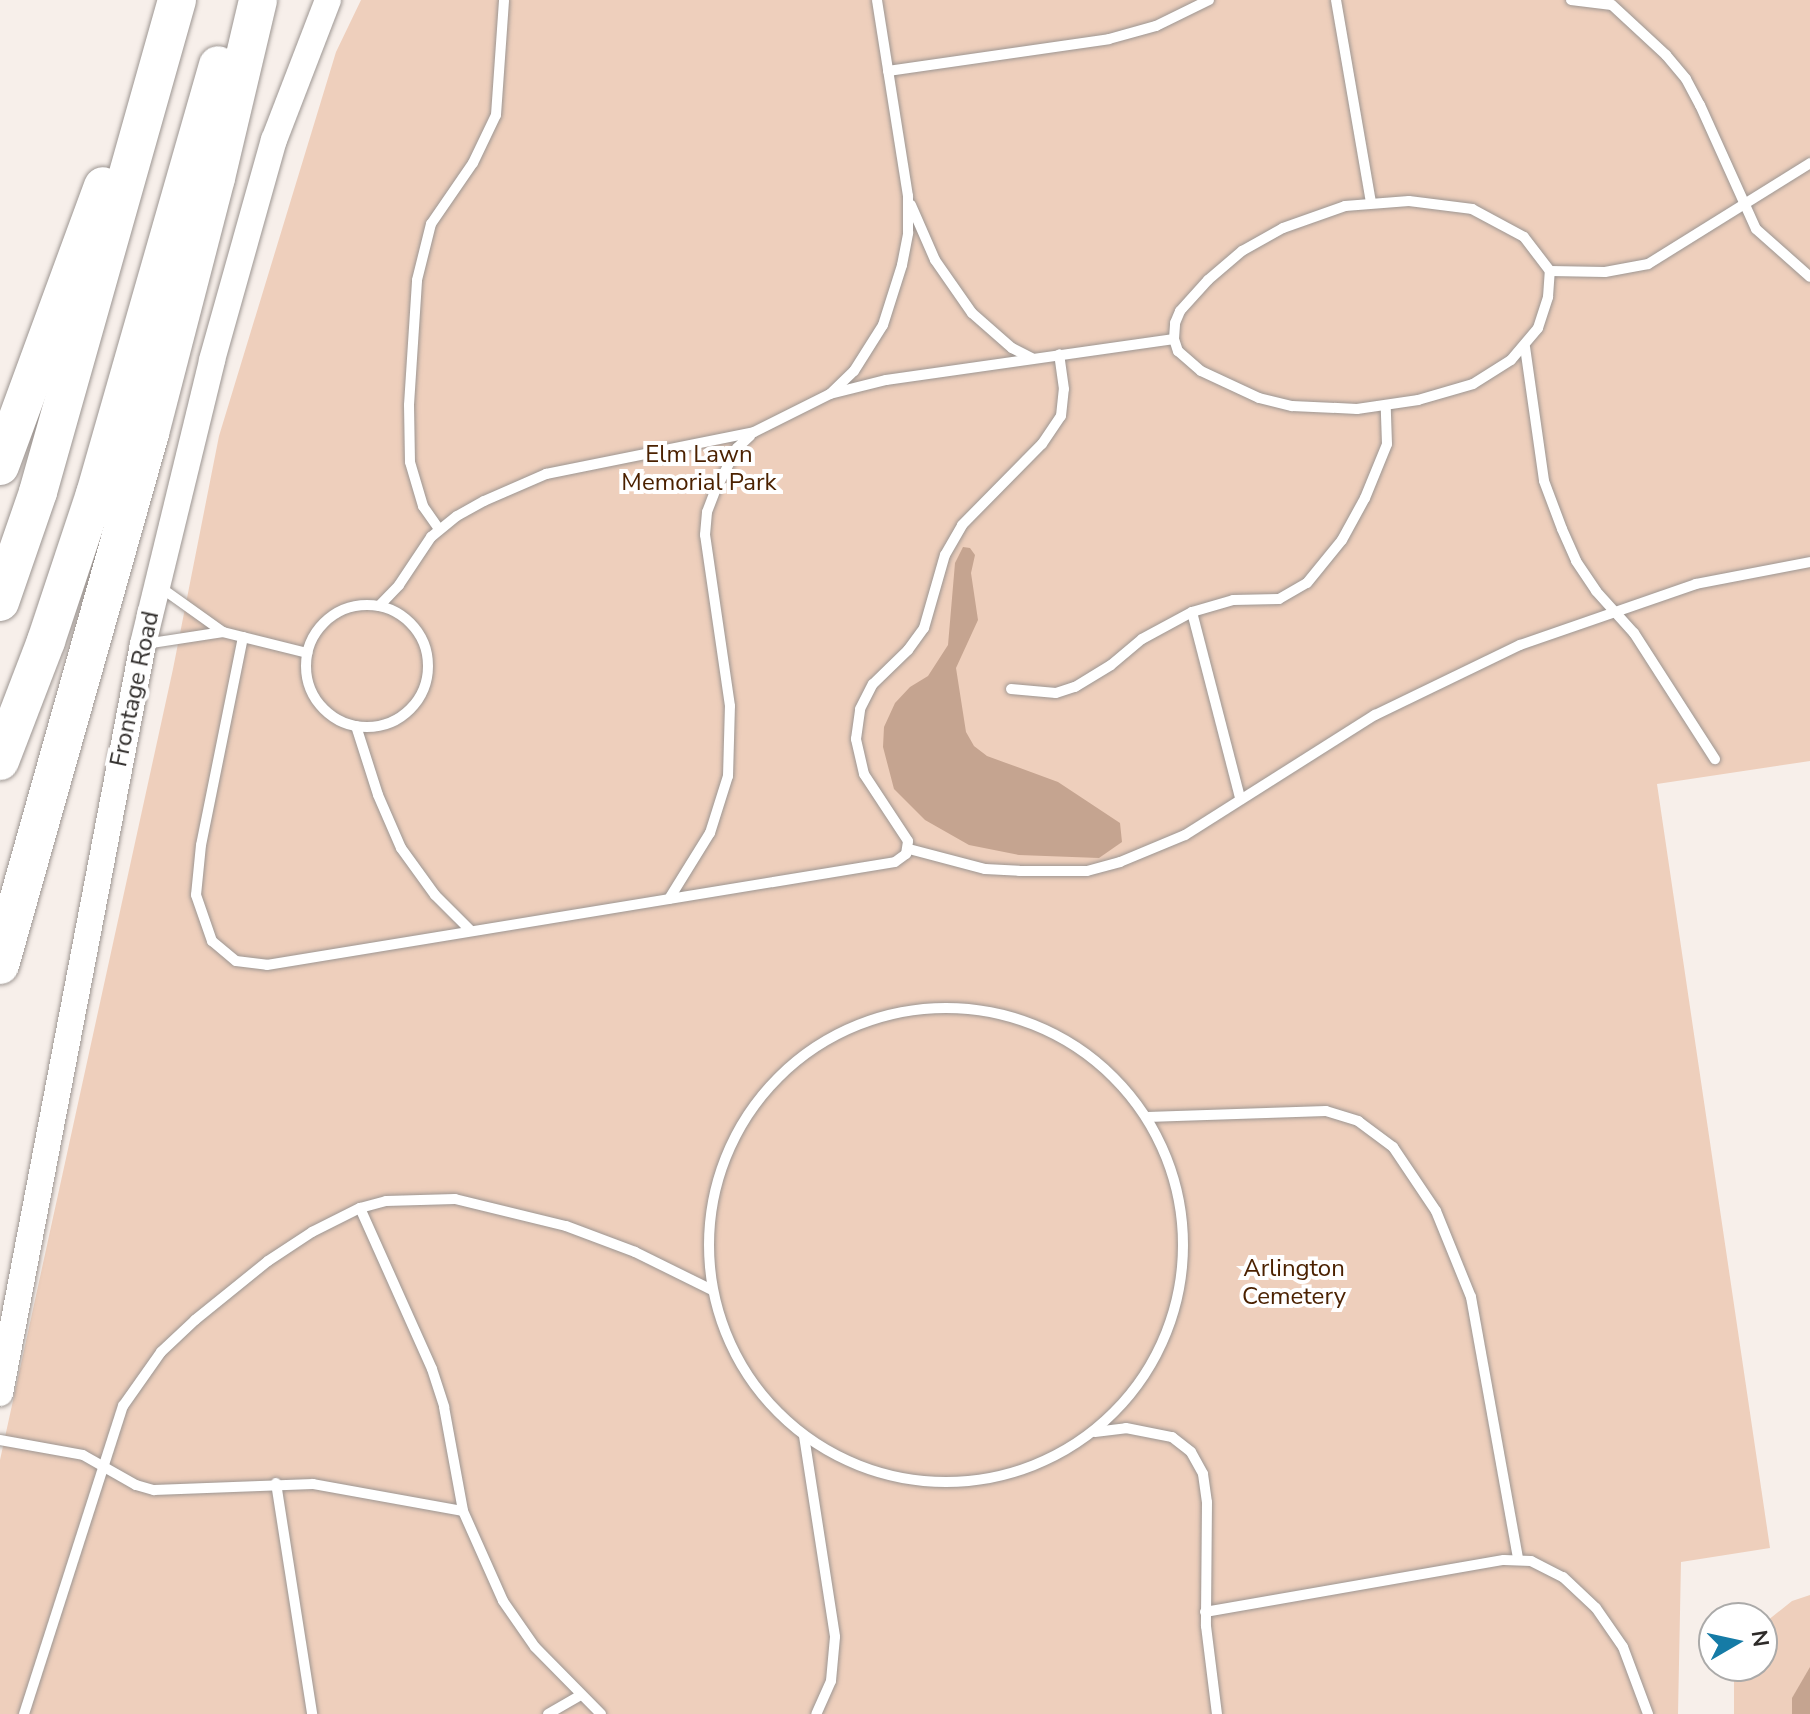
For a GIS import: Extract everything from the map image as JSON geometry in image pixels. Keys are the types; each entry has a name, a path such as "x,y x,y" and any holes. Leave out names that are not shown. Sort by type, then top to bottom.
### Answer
{"highway":[{"path":"0,466 176,0"},
{"path":"0,602 43,478 176,0"},
{"path":"0,761 46,641 95,494 236,0"},
{"path":"0,965 150,433 258,0"}],"street":[{"name":"Frontage Road","path":"0,1393 143,644 212,360 274,140 328,0"}],"lane":[{"path":"439,529 423,506 410,462 409,405 417,280 431,224 473,163 496,115 504,0"},
{"path":"877,0 908,196 935,260 972,313 1012,348 1032,358"},
{"path":"888,71 1109,39 1156,26 1209,0"},
{"path":"1336,0 1371,202"},
{"path":"1571,0 1612,5 1627,0"},
{"path":"1612,5 1686,79 1756,229 1810,277"},
{"path":"1550,271 1605,272 1648,264 1810,163"},
{"path":"830,394 854,371 883,325 902,265 908,196"},
{"path":"1371,202 1429,202 1472,209 1524,237 1550,271 1551,284 1544,314 1525,347 1511,360 1473,384 1386,406 1325,409 1259,398 1201,371 1178,351 1174,339 1180,311 1208,280 1242,251 1304,219 1371,202"},
{"path":"379,606 399,585 439,529 484,501 546,474 754,432 830,394 886,380 1174,339"},
{"path":"1525,347 1544,481 1576,561 1634,633 1715,759"},
{"path":"909,849 903,833 864,774 856,739 860,709 873,684 908,650 924,628 945,555 962,525 1042,444 1061,416 1064,389 1059,354"},
{"path":"1011,689 1056,693 1075,687 1094,678 1142,639 1192,612 1233,600 1279,599 1307,583 1342,540 1380,464 1388,429 1386,406"},
{"path":"669,899 710,833 728,776 730,706 705,535 707,512 726,467 737,448 754,432"},
{"path":"909,849 985,869 1087,871 1154,850 1185,835 1375,715 1520,645 1696,584 1810,562"},
{"path":"157,585 223,632 307,653"},
{"path":"367,605 379,606 400,615 418,634 427,671 420,694 404,714 382,725 356,726 336,718 317,701 308,680 307,653 317,631 339,611 367,605"},
{"path":"1192,612 1240,798"},
{"path":"143,644 223,632"},
{"path":"243,637 196,876 198,909 212,941 236,961 267,965 895,862 909,849"},
{"path":"356,726 378,795 401,848 435,895 471,931"},
{"path":"946,1007 996,1012 1038,1025 1077,1046 1115,1077 1147,1117 1169,1162 1182,1213 1184,1264 1175,1312 1157,1356 1131,1396 1095,1432 1053,1459 1005,1476 954,1483 906,1480 861,1468 804,1436 754,1384 731,1345 712,1290 710,1233 715,1195 728,1152 752,1109 788,1067 838,1032 892,1013 946,1007"},
{"path":"1147,1117 1326,1111 1358,1121 1393,1147 1436,1211 1471,1297 1518,1559"},
{"path":"24,1714 123,1406 161,1352 230,1289 312,1232 360,1208 418,1197 487,1205 595,1236 712,1290"},
{"path":"360,1208 432,1369 444,1407 463,1511 498,1592 515,1621 601,1714"},
{"path":"1095,1432 1126,1428 1160,1433 1183,1443 1197,1462 1207,1502 1205,1612 1217,1714"},
{"path":"804,1436 835,1637 831,1681 816,1714"},
{"path":"0,1440 83,1455 136,1485 154,1490 276,1483 345,1488 463,1511"},
{"path":"276,1483 312,1714"},
{"path":"1205,1612 1518,1559 1555,1572 1596,1608 1623,1647 1648,1714"},
{"path":"548,1714 581,1695"}],"green space":[{"path":"361,0 1810,0 1810,761 1657,784 1770,1548 1681,1562 1678,1714 0,1714 0,1460 173,669 219,436 336,52"},
{"path":"1810,1595 1810,1714 1734,1714 1734,1682 1778,1682 1778,1612 1792,1601"}],"shaded area":[{"path":"963,547 970,548 975,555 971,573 978,620 956,668 966,732 974,746 987,756 1058,782 1120,823 1122,842 1099,858 1019,855 969,845 925,820 894,789 883,747 884,727 895,703 910,687 928,676 948,645 955,563"},
{"path":"1810,1667 1810,1714 1792,1714 1792,1698"}],"park label":[{"name":"Elm Lawn Memorial Park","path":"699,469"},
{"name":"Arlington Cemetery","path":"1294,1283"}]}
